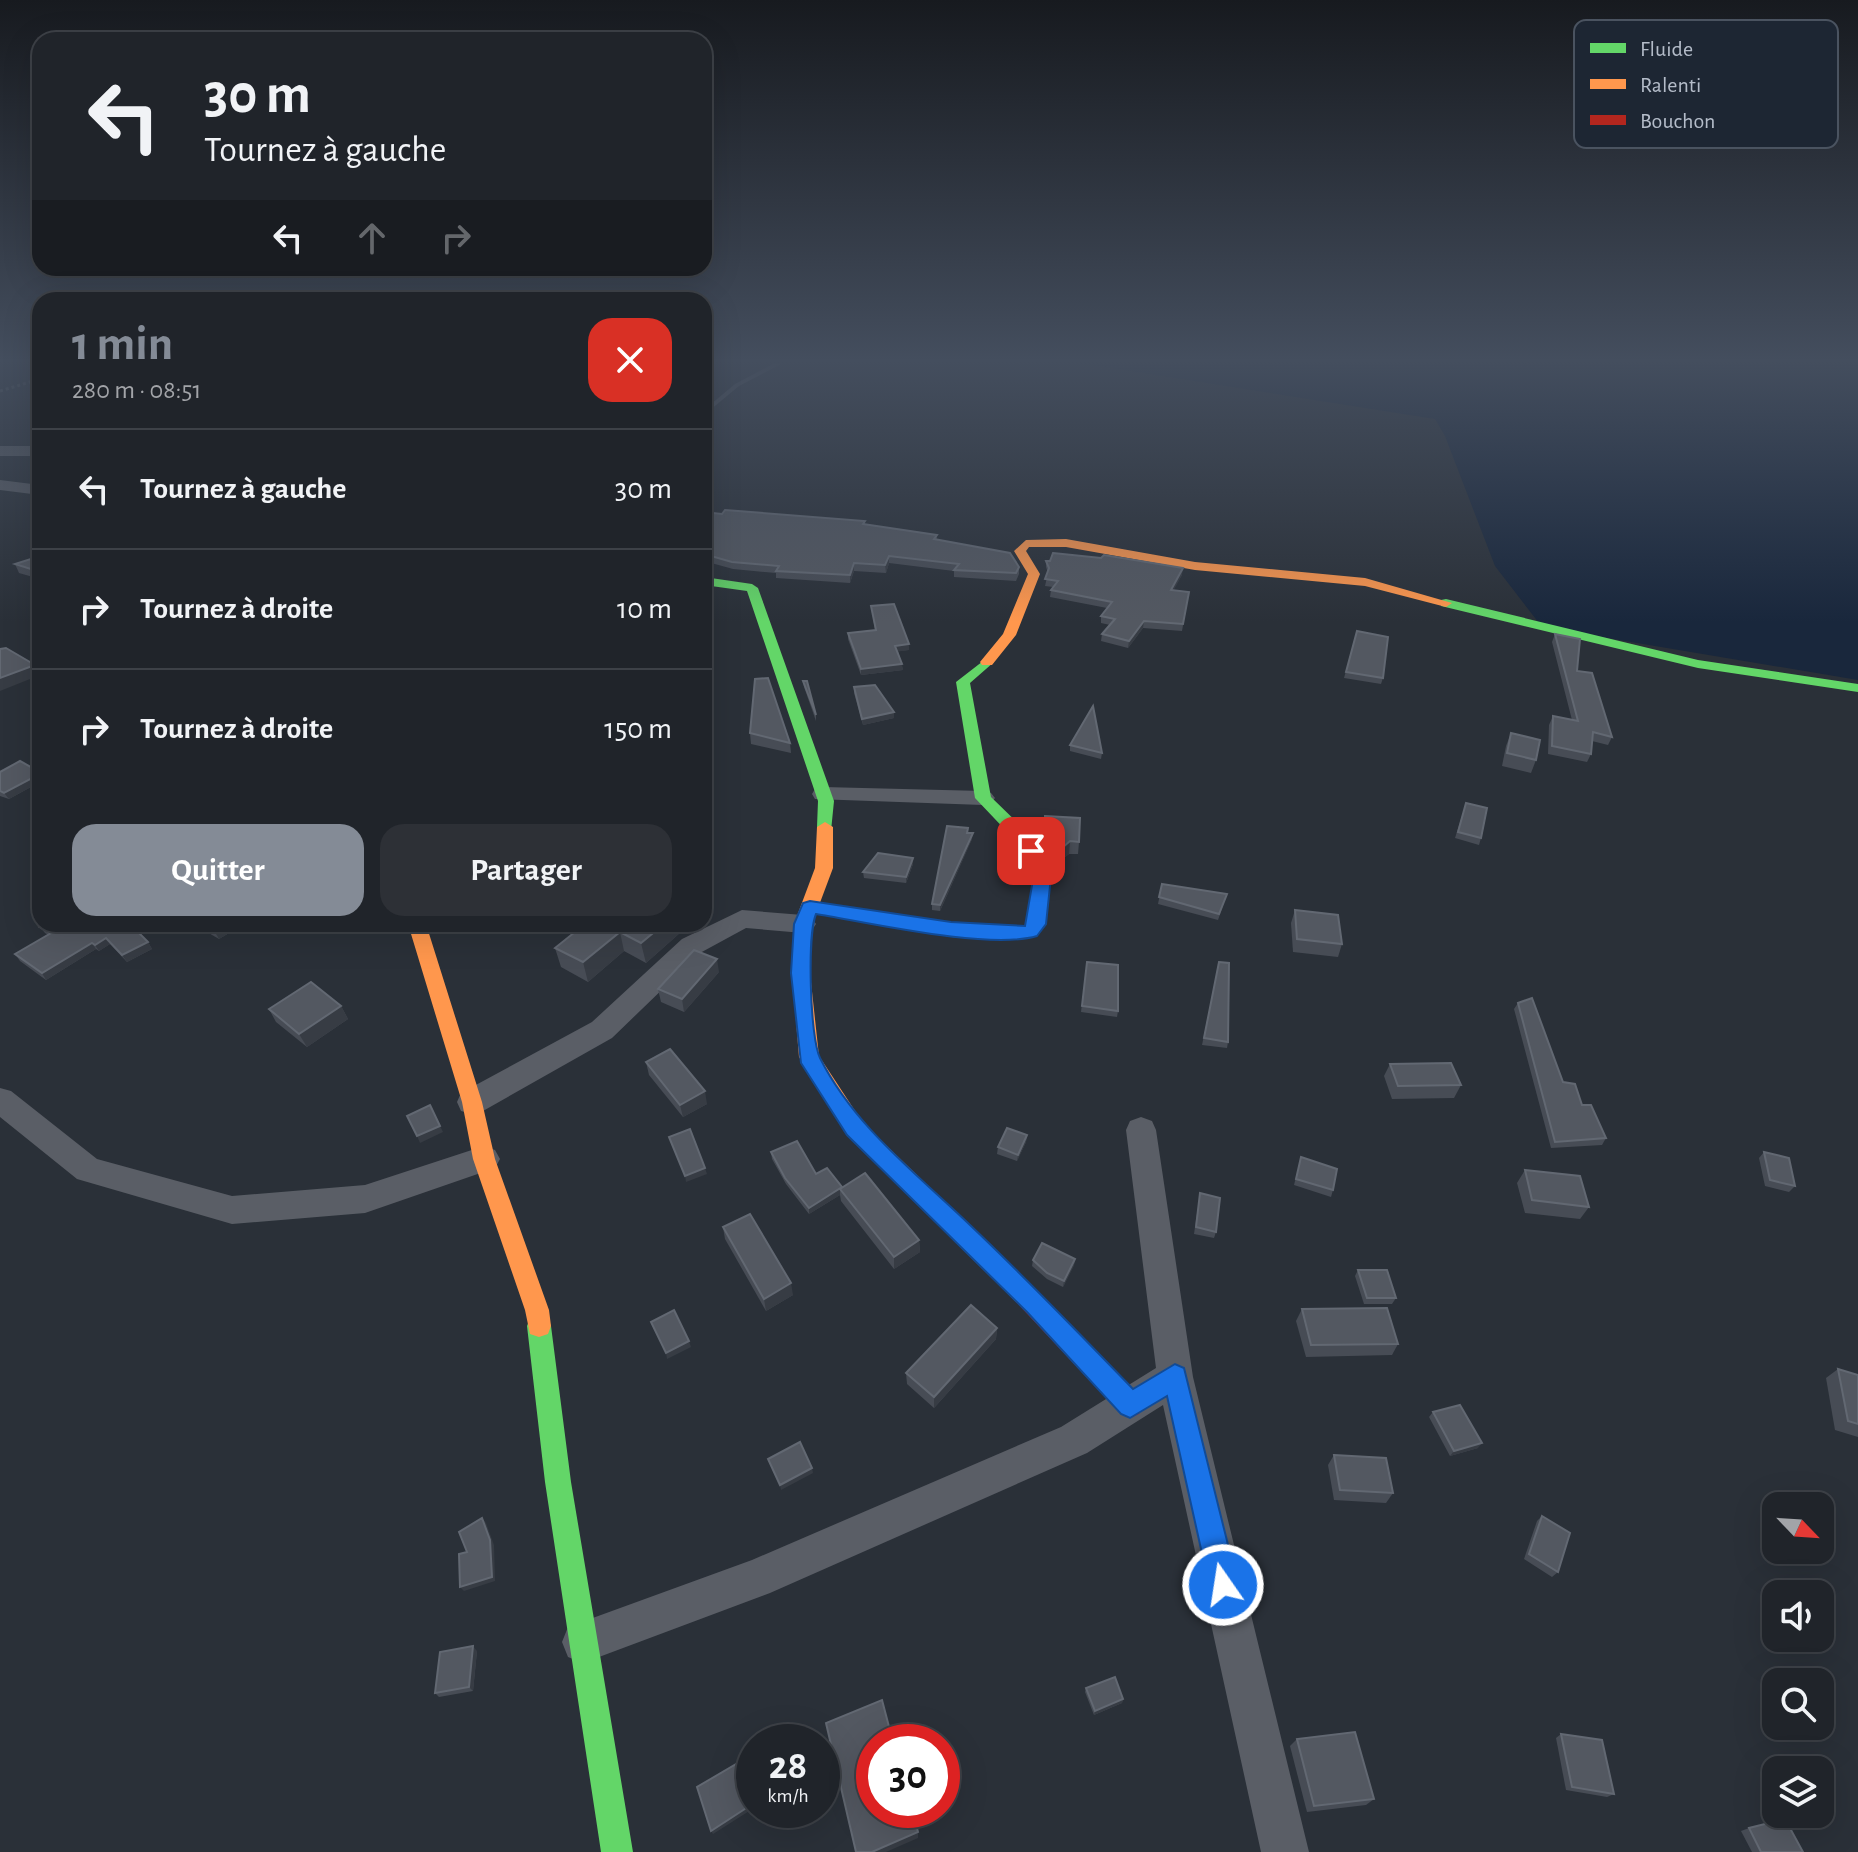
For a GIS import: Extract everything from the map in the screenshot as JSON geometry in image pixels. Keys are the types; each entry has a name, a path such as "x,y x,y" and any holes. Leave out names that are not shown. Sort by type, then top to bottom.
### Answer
{"street":[{"path":"0,451 32,451"},
{"path":"0,485 32,489"},
{"path":"472,1102 602,1030 691,946 742,919 806,916 1018,934 1031,932 1037,924 1044,867 1019,834 983,798 963,682 996,656 1015,629 1034,574 1020,551 1026,544 1066,543 1195,566 1365,582 1536,627 1698,664 1858,688"},
{"path":"712,582 752,588 826,801 824,868 806,916 801,973 809,1057 855,1129 1035,1304 1130,1405"},
{"path":"823,794 983,798"},
{"path":"419,932 472,1102 484,1159 537,1310 558,1482 617,1852"},
{"path":"0,1100 88,1170 232,1210 365,1199 484,1159"},
{"path":"1141,1130 1175,1377 1285,1852"},
{"path":"583,1642 756,1579 1074,1440 1175,1377"}],"water":[{"path":"1450,449 1858,449 1858,680 1542,627 1495,566"}],"building":[{"path":"725,510 865,521 863,524 937,535 934,539 1010,553 1019,567 1016,573 954,570 959,564 889,556 885,565 854,563 850,575 776,571 779,566 732,562 712,556 712,513 722,514"},
{"path":"1053,553 1101,558 1104,555 1183,568 1171,590 1189,592 1183,624 1144,621 1129,641 1102,634 1115,619 1101,616 1112,602 1051,590 1058,581 1045,579 1049,568 1046,561 1050,561"},
{"path":"32,559 32,569 15,564"},
{"path":"894,604 909,644 895,646 902,664 861,669 848,633 876,630 871,606"},
{"path":"1357,631 1388,637 1383,678 1346,672"},
{"path":"1555,634 1580,639 1577,671 1592,673 1612,737 1593,732 1591,754 1552,746 1553,716 1578,721"},
{"path":"6,648 32,666 0,678 0,649"},
{"path":"768,678 790,743 750,733 755,679"},
{"path":"803,681 807,681 816,715"},
{"path":"875,685 894,712 862,719 854,687"},
{"path":"1093,706 1102,753 1070,745"},
{"path":"1511,733 1540,740 1536,760 1507,753"},
{"path":"20,761 32,768 32,778 4,793 0,791 0,772"},
{"path":"1466,803 1487,808 1481,838 1458,832"},
{"path":"1045,816 1080,818 1079,842 1070,841 1062,848 1045,827"},
{"path":"947,826 968,828 967,833 973,833 940,905 932,904"},
{"path":"878,853 913,858 906,877 863,872"},
{"path":"1162,884 1227,894 1219,914 1159,897"},
{"path":"1295,910 1338,915 1342,944 1297,939"},
{"path":"138,932 148,942 122,955 106,938 42,973 15,954 51,933"},
{"path":"575,932 620,932 583,962 555,948"},
{"path":"620,932 654,932 641,943"},
{"path":"694,950 717,959 682,999 658,989"},
{"path":"1087,962 1118,965 1118,1011 1082,1006"},
{"path":"1219,962 1229,963 1228,1042 1204,1038"},
{"path":"311,982 341,1006 299,1034 269,1009"},
{"path":"1532,998 1563,1082 1575,1084 1582,1105 1591,1105 1606,1138 1555,1142 1518,1003"},
{"path":"670,1049 705,1091 680,1105 646,1062"},
{"path":"1451,1063 1461,1085 1398,1086 1390,1064"},
{"path":"430,1105 440,1126 417,1136 407,1116"},
{"path":"1007,1128 1027,1135 1018,1155 998,1147"},
{"path":"690,1129 705,1168 685,1176 669,1137"},
{"path":"797,1141 816,1174 827,1168 842,1187 809,1208 785,1178 771,1152"},
{"path":"1764,1152 1789,1158 1795,1186 1770,1180"},
{"path":"1301,1157 1337,1169 1333,1190 1296,1179"},
{"path":"1525,1170 1580,1176 1589,1207 1532,1200"},
{"path":"865,1173 919,1240 894,1257 840,1189"},
{"path":"1200,1193 1220,1198 1216,1232 1196,1227"},
{"path":"750,1214 791,1283 764,1299 723,1227"},
{"path":"1042,1243 1075,1259 1064,1281 1047,1273 1033,1260"},
{"path":"1358,1270 1387,1270 1396,1298 1367,1298"},
{"path":"971,1305 997,1328 934,1397 906,1373"},
{"path":"1387,1308 1398,1344 1311,1345 1302,1309"},
{"path":"674,1310 689,1341 666,1353 651,1322"},
{"path":"1838,1369 1858,1375 1858,1424 1848,1421"},
{"path":"1460,1405 1482,1443 1454,1451 1433,1412"},
{"path":"800,1442 812,1468 780,1485 768,1459"},
{"path":"1334,1455 1386,1458 1393,1493 1340,1490"},
{"path":"1542,1516 1570,1533 1558,1572 1529,1554"},
{"path":"482,1518 490,1540 492,1577 460,1587 459,1554 467,1552 459,1532"},
{"path":"473,1646 469,1687 435,1693 440,1652"},
{"path":"1115,1677 1123,1699 1095,1711 1086,1688"},
{"path":"882,1700 888,1724 856,1724 856,1828 917,1828 918,1832 872,1852 856,1852 840,1783 840,1724 826,1723"},
{"path":"1355,1732 1374,1799 1314,1806 1297,1739"},
{"path":"1561,1734 1602,1740 1614,1794 1572,1787"},
{"path":"736,1764 736,1815 711,1831 697,1787"},
{"path":"1762,1825 1762,1828 1790,1828 1803,1852 1761,1852 1749,1828"}],"traffic: fast":[{"path":"712,582 752,588 826,801 825,827"},
{"path":"1446,603 1698,664 1858,688"},
{"path":"810,907 951,931 1007,934 1031,932 1037,924 1044,867 1019,834 983,798 963,682 987,662"},
{"path":"539,1326 558,1482 617,1852"}],"traffic: slow":[{"path":"987,662 1009,635 1034,574 1020,551 1026,544 1066,543 1195,566 1365,582 1446,603"},
{"path":"825,827 824,868 803,924 801,973 809,1057 855,1129 1024,1294"},
{"path":"419,932 472,1102 484,1159 537,1310 539,1326"}],"traffic: jam":[{"path":"1024,1294 1130,1405"}],"route":[{"path":"1031,851 1044,867 1037,924 1031,932 1018,934 951,929 810,907 803,924 801,973 809,1057 855,1129 1035,1304 1130,1405 1175,1377 1223,1585"}]}
